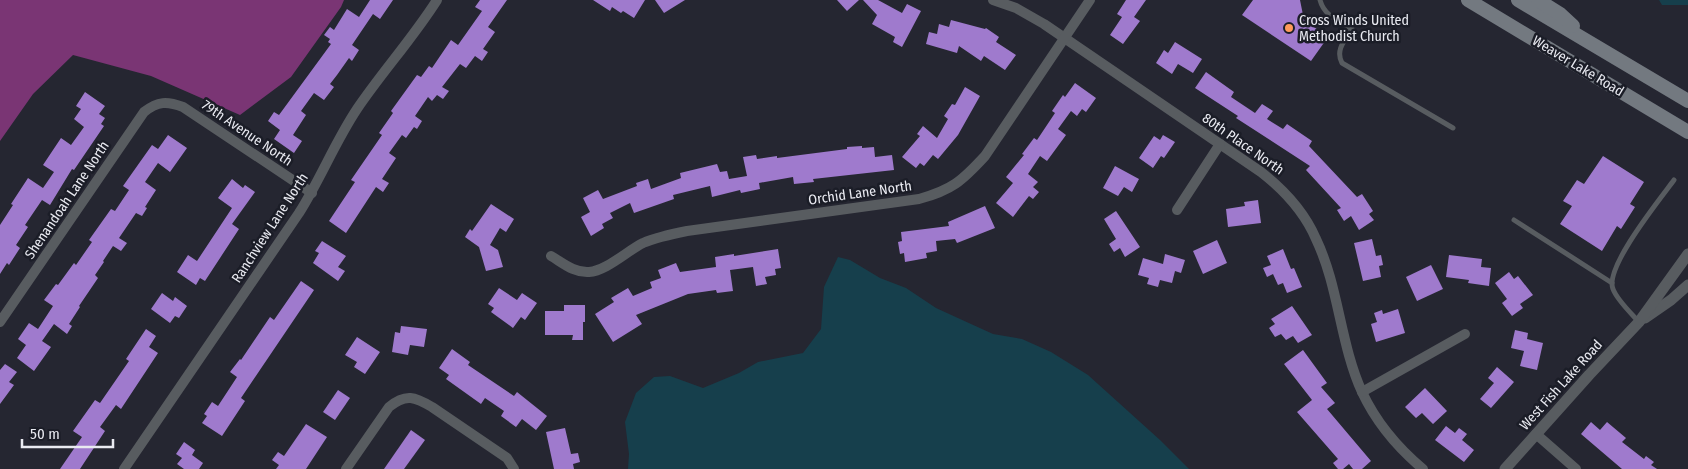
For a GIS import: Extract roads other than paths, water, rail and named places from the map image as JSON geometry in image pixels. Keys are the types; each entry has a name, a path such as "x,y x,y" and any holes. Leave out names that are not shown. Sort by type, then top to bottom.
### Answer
{"main road":[{"name":"Weaver Lake Road","path":"1468,0 1688,132"},
{"name":"Weaver Lake Road","path":"1518,0 1688,101"},
{"path":"1538,0 1560,14 1587,41"}],"street":[{"name":"Ranchview Lane North","path":"124,469 312,193 337,143 356,111 437,0"},
{"name":"80th Place North","path":"993,0 1016,8 1044,24 1261,172 1281,188 1302,213 1317,239 1327,268 1352,365 1362,392 1377,419 1395,442 1423,469"},
{"name":"Orchid Lane North","path":"551,256 575,271 590,272 605,266 643,243 663,236 687,231 919,199 938,194 955,186 985,156 1090,0"},
{"name":"79th Avenue North","path":"164,102 183,107 312,193"},
{"name":"Shenandoah Lane North","path":"0,322 144,112 153,105 164,102"},
{"path":"1177,210 1220,144"},
{"name":"West Fish Lake Road","path":"1506,469 1640,322 1688,254"},
{"name":"West Fish Lake Road","path":"1640,322 1671,300 1688,285"},
{"path":"1362,392 1465,334"},
{"path":"346,469 382,415 397,400 407,397 422,401 432,407 507,458 514,469"},
{"path":"1536,434 1576,469"}],"lane":[{"path":"1320,0 1322,7 1329,16 1352,29 1339,51 1342,63 1453,128"},
{"path":"1640,322 1612,288 1612,275 1632,237 1674,180"},
{"path":"1514,220 1612,282"}],"water":[{"path":"1659,0 1688,0 1688,5 1662,5"},
{"path":"838,257 850,260 880,278 906,288 936,308 993,334 1022,339 1051,352 1088,375 1189,469 628,469 629,454 625,422 636,393 654,377 670,376 703,388 739,373 758,362 803,353 821,329 824,287"}],"place":[{"name":"Cross Winds United Methodist Church","path":"1289,28"}]}
